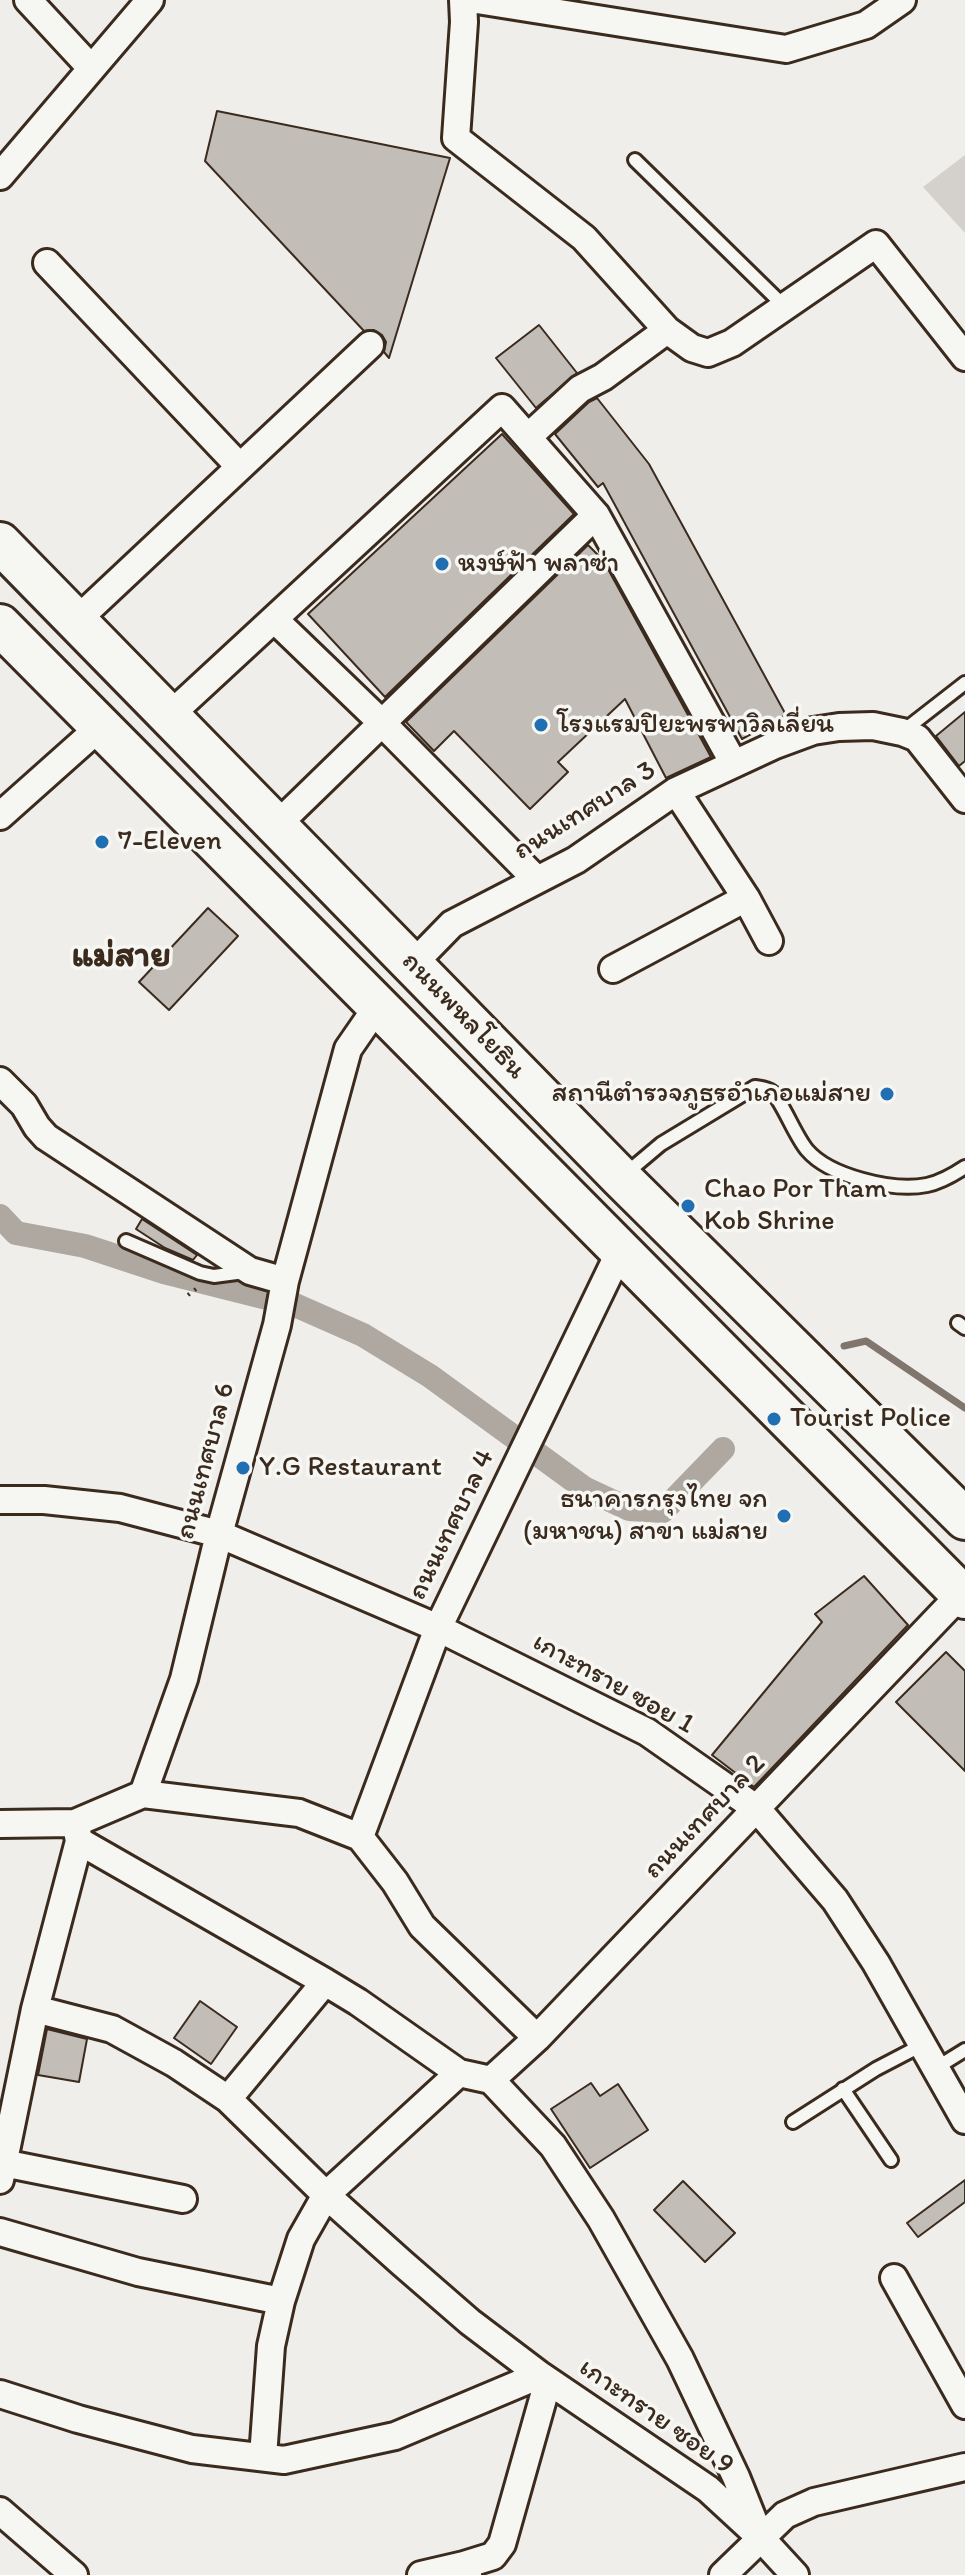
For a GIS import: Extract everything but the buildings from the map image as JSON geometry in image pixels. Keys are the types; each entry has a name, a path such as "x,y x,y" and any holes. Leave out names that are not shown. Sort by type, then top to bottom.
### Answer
{"main road":[{"name":"ถนนพหลโยธิน","path":"0,543 621,1178 965,1519"},
{"name":"ถนนพหลโยธิน","path":"0,625 963,1596"},
{"path":"582,1211 621,1178"}],"street":[{"path":"28,0 91,68"},
{"path":"3,169 150,0"},
{"path":"463,0 456,138 584,238 667,330 692,348 708,353 732,343 876,244 965,357"},
{"path":"477,0 786,49 866,25 902,0"},
{"path":"47,263 240,467"},
{"path":"528,437 580,389 603,377 667,330"},
{"path":"77,620 370,345"},
{"path":"169,716 502,408 596,515 734,764"},
{"path":"277,825 596,515"},
{"path":"274,619 537,880"},
{"path":"0,816 101,726"},
{"name":"ถนนเทศบาล 3","path":"413,964 452,924 576,860 676,791 813,731 873,726 902,732"},
{"path":"902,732 917,738 963,793"},
{"path":"676,791 746,898 769,941"},
{"path":"613,969 746,898"},
{"name":"ถนนเทศบาล 6","path":"143,1794 184,1679 219,1534 348,1049 377,1007"},
{"path":"0,1081 24,1105 46,1137 250,1271 285,1281"},
{"name":"ถนนเทศบาล 4","path":"360,1837 438,1628 621,1249"},
{"name":"เกาะทราย ซอย 1","path":"0,1500 44,1500 120,1508 219,1534 438,1628 647,1732 757,1809 835,1900 876,1963 965,2120"},
{"name":"ถนนเทศบาล 2","path":"491,2080 537,2038 963,1596"},
{"path":"183,2199 2,2172 35,2009 77,1832 143,1794 299,1813 360,1837 395,1882 422,1926 537,2038"},
{"path":"0,1824 77,1832 358,2002 459,2073 491,2080 553,2146 601,2219 680,2359 736,2477 760,2537"},
{"path":"228,2099 325,1982"},
{"path":"35,2009 112,2029 174,2063 228,2099 326,2195 470,2322 544,2378 502,2544 493,2556 466,2570 421,2575"},
{"path":"263,2457 271,2346 281,2301 301,2239 326,2195 459,2073"},
{"path":"0,2232 138,2272 281,2301"},
{"path":"894,2278 965,2405"},
{"name":"เกาะทราย ซอย 9","path":"0,2394 78,2419 192,2449 284,2460 395,2436 544,2378 708,2489 760,2537 795,2575"},
{"path":"723,2575 785,2515 814,2502 965,2467"},
{"path":"708,2489 736,2477"},
{"path":"0,2511 74,2575"}],"lane":[{"path":"635,160 784,306"},
{"path":"902,732 965,683"},
{"path":"621,1178 661,1144 755,1087 768,1089 775,1094 791,1126 821,1164 847,1176 912,1187 942,1181 965,1167"},
{"path":"126,1241 200,1273 214,1276 250,1271"},
{"path":"793,2122 843,2089 922,2045"},
{"path":"936,2068 965,2050"},
{"path":"843,2089 891,2160"}],"shaded area":[{"path":"965,155 965,233 923,187"}],"waterway":[{"path":"0,1216 16,1233 85,1246 164,1272 295,1305 363,1335 430,1376 584,1488 629,1509 663,1511 723,1449"},
{"path":"844,1346 866,1341 965,1408"}],"place":[{"name":"หงษ์ฟ้า พลาซ่า","path":"442,564"},
{"name":"โรงแรมปิยะพรพาวิลเลี่ยน","path":"541,725"},
{"name":"7-Eleven","path":"102,842"},
{"name":"สถานีตำรวจภูธรอำเภอแม่สาย","path":"887,1094"},
{"name":"Chao Por Tham Kob Shrine","path":"688,1206"},
{"name":"Tourist Police","path":"774,1419"},
{"name":"Y.G Restaurant","path":"243,1468"},
{"name":"ธนาคารกรุงไทย จก (มหาชน) สาขา แม่สาย","path":"784,1516"}],"district":[{"name":"แม่สาย","path":"121,957"}]}
